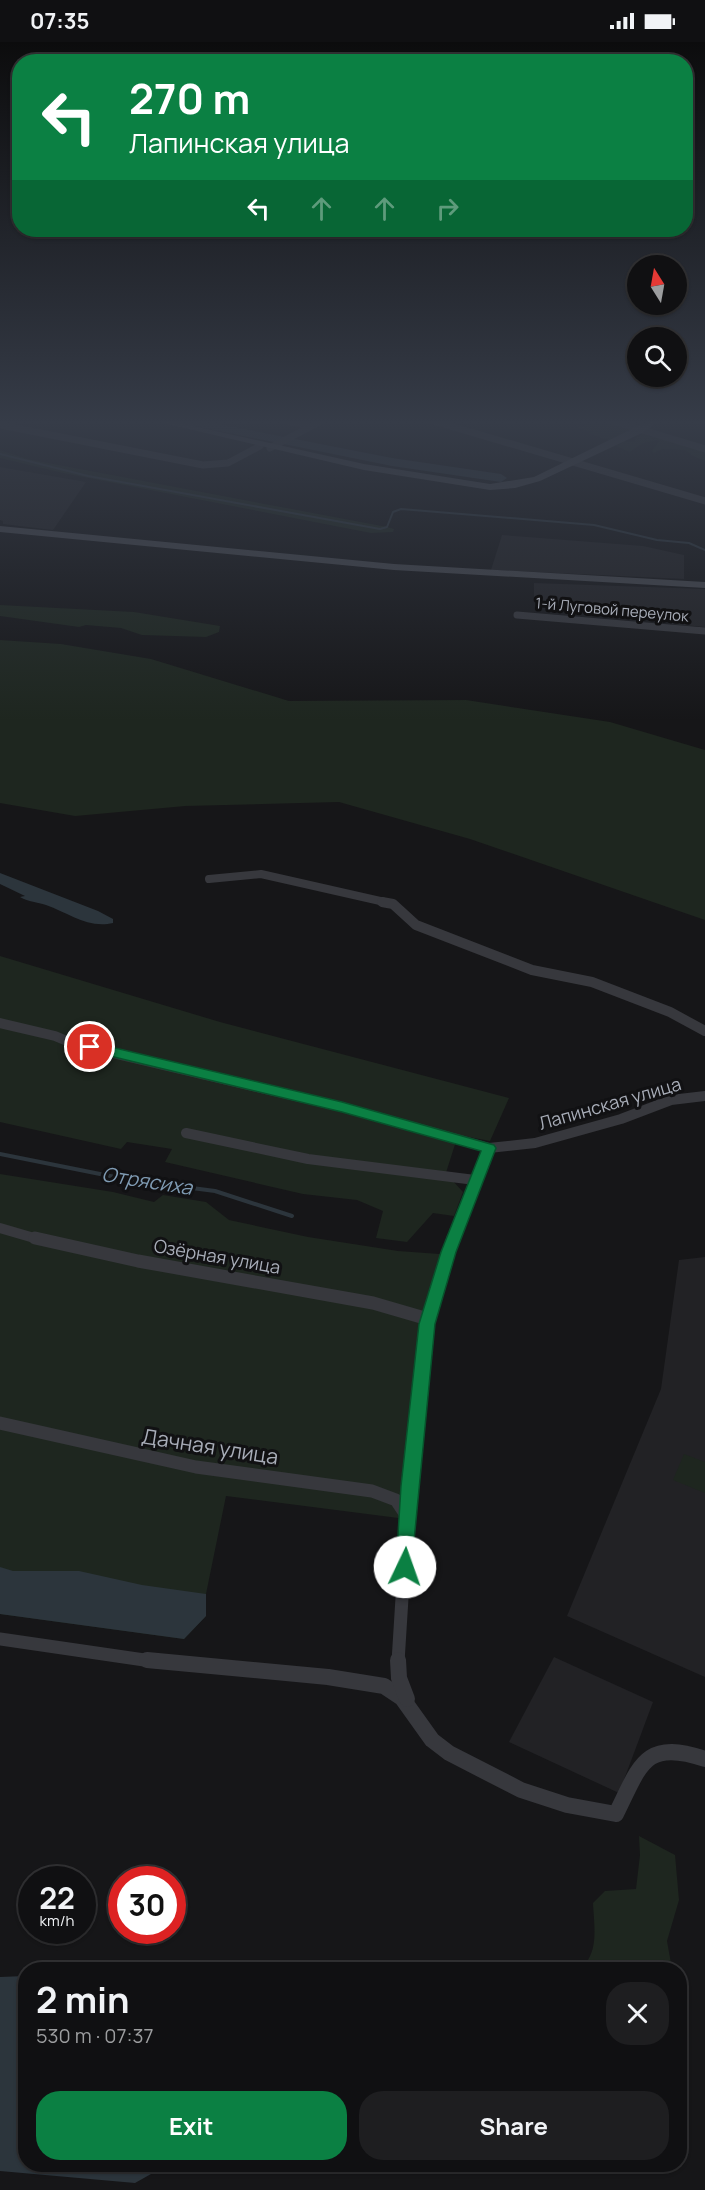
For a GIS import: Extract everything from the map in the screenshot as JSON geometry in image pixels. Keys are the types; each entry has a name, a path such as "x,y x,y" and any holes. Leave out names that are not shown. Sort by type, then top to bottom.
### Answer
{"street":[{"path":"0,529 405,568 705,585"},
{"name":"1-й Луговой переулок","path":"517,615 705,631"},
{"path":"209,879 261,874 393,904 416,925 532,970 592,982 670,1012 705,1031"},
{"name":"Лапинская улица","path":"0,1023 55,1036 74,1044 198,1071 342,1107 489,1148 535,1143 621,1119 664,1102 705,1096"},
{"path":"186,1133 319,1160 475,1180"},
{"path":"489,1148 448,1252 428,1319 406,1516 406,1552 397,1645 399,1678 409,1705 432,1740 464,1762 521,1790 549,1800 616,1814 640,1769 656,1752 669,1748 682,1749 705,1759"},
{"name":"Озёрная улица","path":"0,1228 108,1257 354,1299 402,1310 428,1319"},
{"name":"Дачная улица","path":"0,1424 186,1465 372,1491 396,1500 406,1516"},
{"path":"0,1640 208,1668 369,1683 394,1691 409,1705"}],"shaded area":[{"path":"1,520 60,520 53,530 3,524"},
{"path":"305,520 351,520 394,529 393,532 371,533"},
{"path":"502,535 643,546 684,555 684,579 491,570"},
{"path":"534,583 705,589 705,627 672,624 671,619 569,609 569,602 534,600"},
{"path":"0,605 134,612 220,626 219,632 206,637 142,635 121,628 86,625 79,627 0,616"},
{"path":"0,640 61,644 151,659 289,701 466,700 610,722 705,750 705,920 470,839 339,802 185,806 75,816 0,803"},
{"path":"0,873 98,911 113,919 113,923 87,922 46,905 23,899 20,897 25,896 0,884"},
{"path":"0,956 220,1022 509,1098 490,1141 458,1135 444,1179 452,1180 463,1192 454,1216 433,1213 407,1242 376,1238 383,1211 357,1200 303,1194 165,1162 172,1149 127,1142 121,1149 0,1122"},
{"path":"0,1174 113,1192 154,1202 163,1195 206,1202 229,1220 308,1237 398,1251 453,1255 433,1317 414,1520 226,1496 206,1594 206,1616 184,1639 0,1614"},
{"path":"705,1257 705,1677 567,1616 661,1389 679,1260"},
{"path":"684,1454 705,1462 705,1493 673,1480"},
{"path":"0,1567 13,1571 79,1571 142,1585 206,1594 206,1616 184,1639 0,1614"},
{"path":"554,1657 653,1702 619,1793 509,1742"},
{"path":"639,1836 675,1855 679,1900 667,1941 671,1962 587,1962 593,1948 595,1930 593,1903 605,1891 636,1889 640,1855"},
{"path":"18,1976 18,2172 155,2172 135,2183 0,2171 0,1977"}],"waterway":[{"path":"332,520 380,529 387,527 390,520"},
{"path":"537,520 594,525 657,540 689,543 705,550"},
{"name":"Отрясиха","path":"0,1154 130,1180 215,1191 292,1216"}],"route":[{"path":"90,1047 342,1107 489,1148 448,1252 427,1324 406,1516 405,1567"}]}
